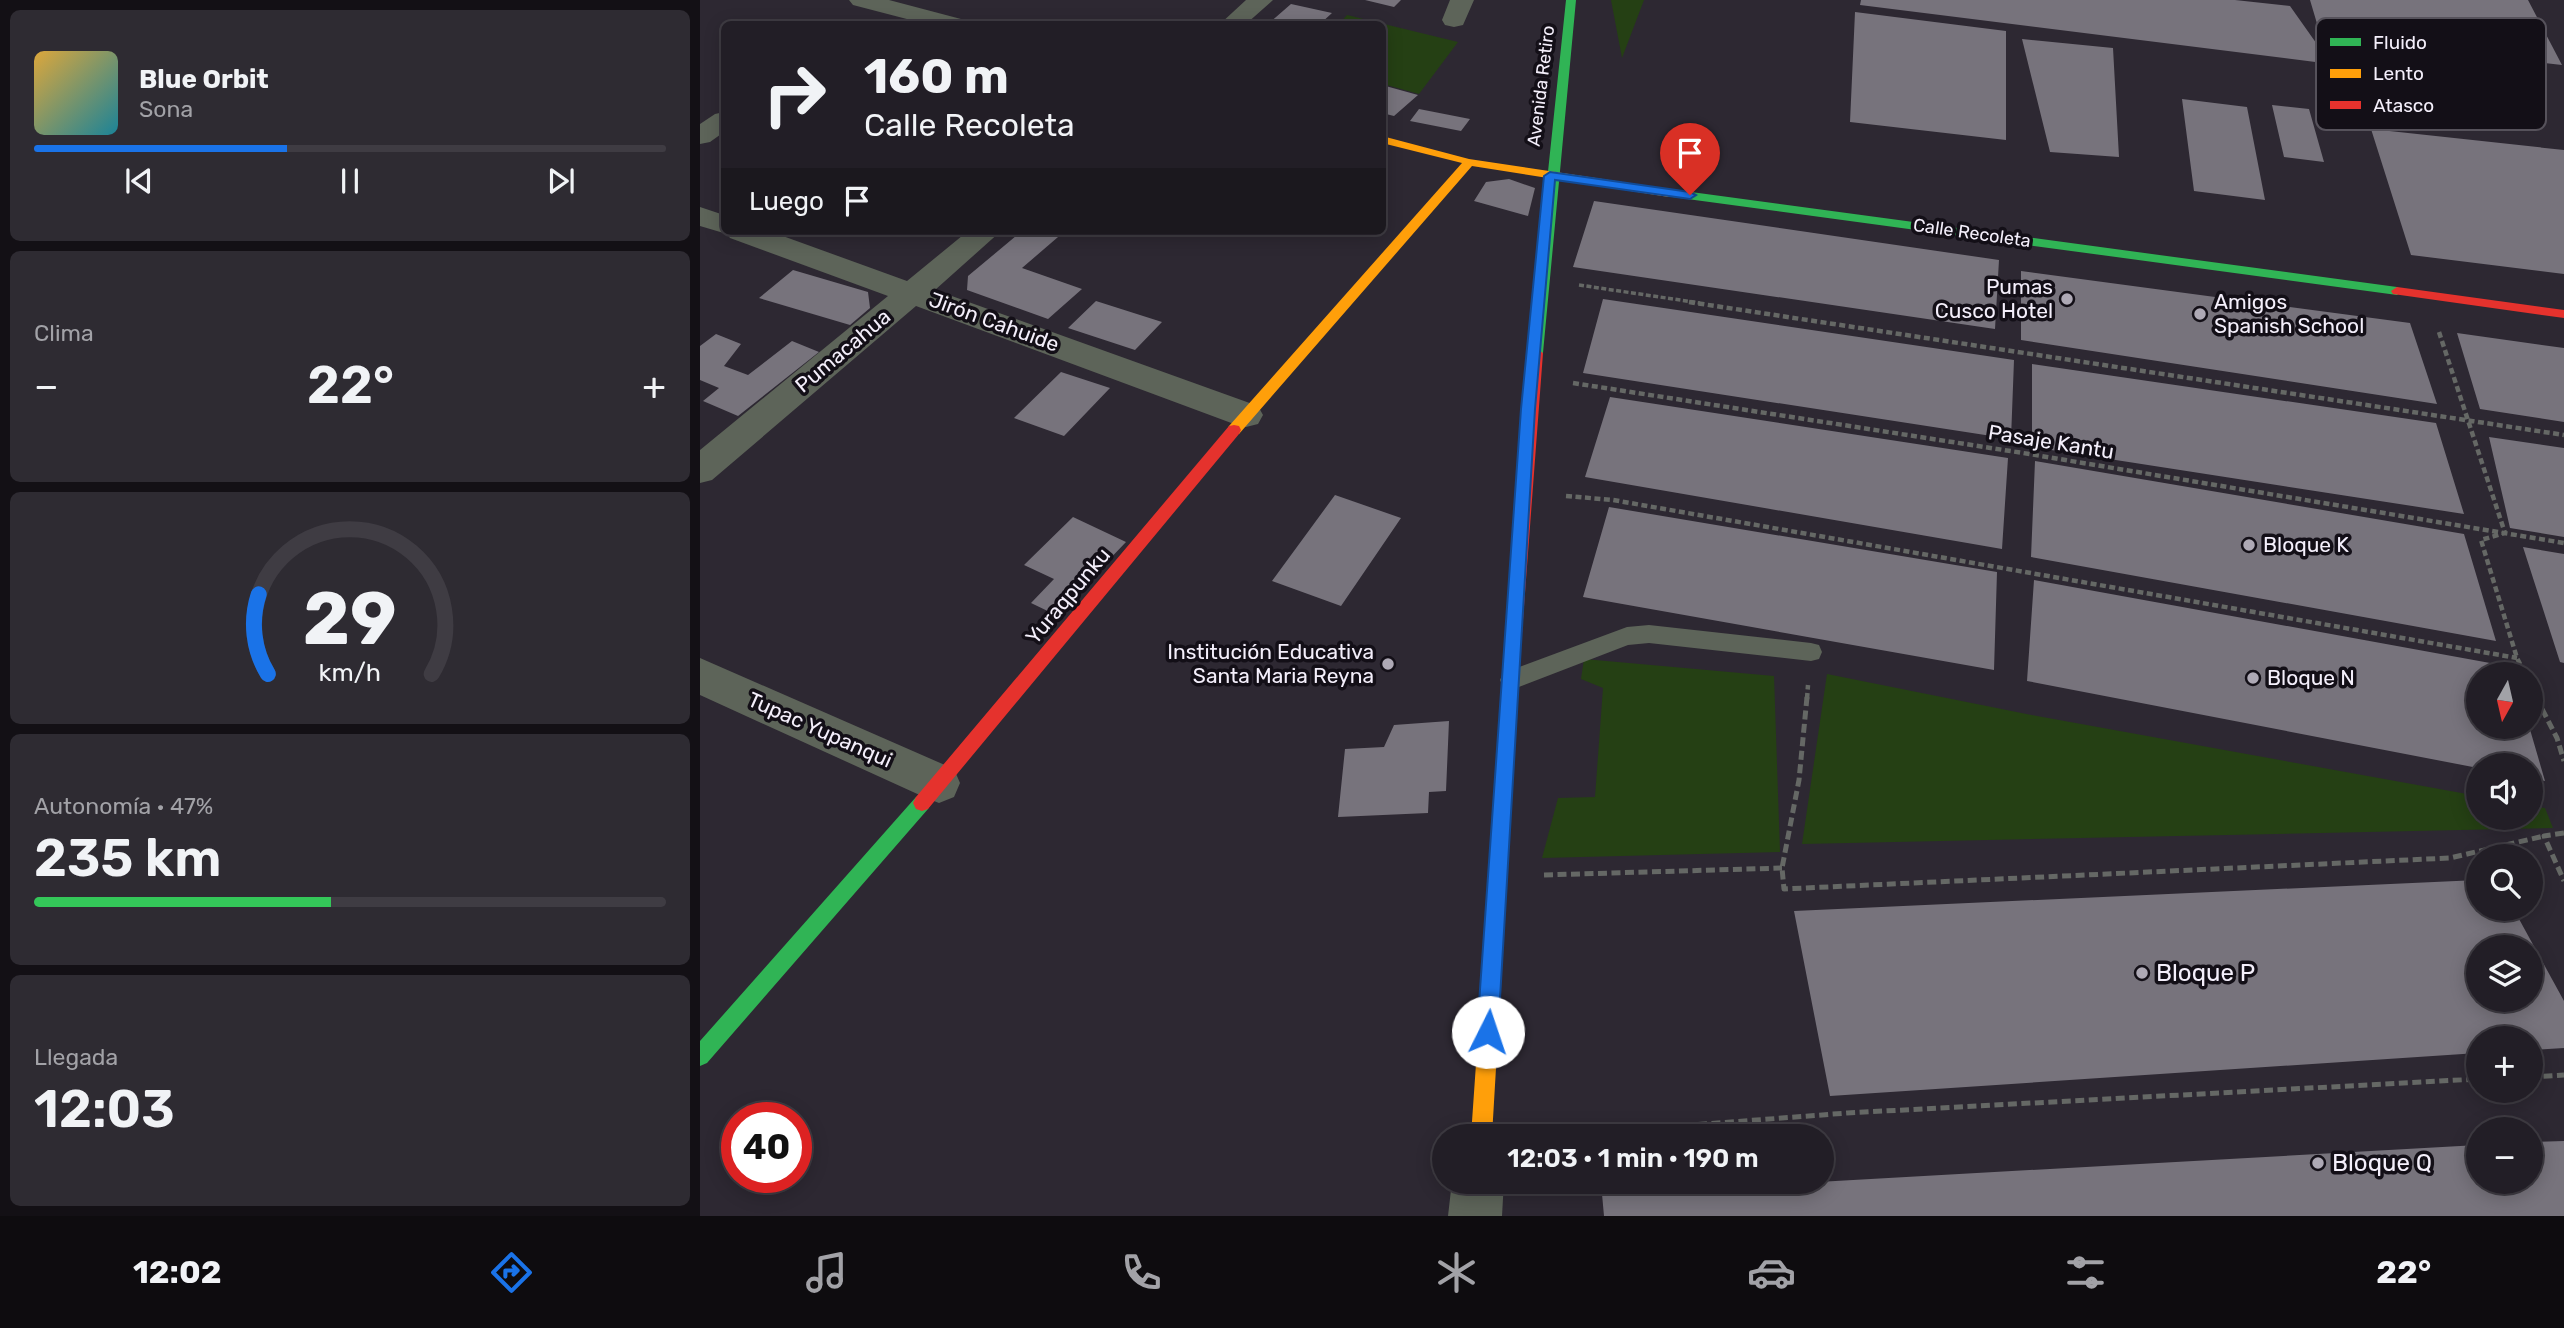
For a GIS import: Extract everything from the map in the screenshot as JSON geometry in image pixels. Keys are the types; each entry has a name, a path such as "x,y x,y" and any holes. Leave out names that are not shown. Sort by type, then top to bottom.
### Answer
{"street":[{"path":"861,0 904,5 944,21"},
{"path":"1236,21 1261,0"},
{"name":"Avenida Retiro","path":"1482,1124 1531,377 1550,176 1571,0"},
{"path":"878,21 904,5"},
{"path":"700,136 721,122"},
{"name":"Calle Recoleta","path":"1386,140 1469,162 1550,176 2564,314"},
{"name":"Yuraqpunku","path":"700,1056 939,783 1246,415 1469,162"},
{"path":"700,216 721,224"},
{"name":"Jirón Cahuide","path":"751,235 1246,415"},
{"name":"Pumacahua","path":"700,470 981,235"},
{"name":"Tupac Yupanqui","path":"700,676 939,783"}],"lane":[{"path":"1511,680 1627,636 1649,634 1811,652"}],"path":[{"path":"1540,279 2564,435"},
{"path":"2441,337 2505,533 2481,540 2519,662"},
{"name":"Pasaje Kantu","path":"1531,377 2022,453 2564,543"},
{"path":"1523,493 1613,500 2517,658"},
{"path":"1811,652 1799,780 1782,868 1784,890 2450,858 2564,833"},
{"path":"2543,711 2557,738 2564,761"},
{"path":"2544,836 2564,881"},
{"path":"1498,876 1782,868"},
{"path":"2543,1076 2564,1075"},
{"path":"1712,1124 2466,1080"}],"green space":[{"path":"1611,0 1644,0 1622,58"},
{"path":"1347,15 1372,21 1342,21"},
{"path":"1386,24 1458,42 1419,94 1386,85"},
{"path":"1584,659 1774,676 1780,852 1542,858 1558,798 1595,797 1603,688 1581,679"},
{"path":"1827,674 2037,716 2466,794 2466,830 1802,844"},
{"path":"2543,808 2545,808 2553,828 2543,828"}],"building":[{"path":"1365,0 1401,0 1394,7"},
{"path":"1861,0 2235,0 2290,6 2316,43 2316,62 1860,5"},
{"path":"2310,0 2528,0 2537,18 2316,18 2316,20"},
{"path":"1291,4 1332,13 1323,21 1271,21"},
{"path":"1855,12 2006,31 2006,140 1850,122"},
{"path":"2546,34 2562,65 2546,63"},
{"path":"2022,39 2113,48 2119,157 2050,152"},
{"path":"1386,86 1418,95 1394,116 1386,114"},
{"path":"2182,99 2247,107 2265,200 2194,191"},
{"path":"2272,105 2309,109 2324,162 2284,157"},
{"path":"1419,109 1470,119 1461,131 1410,121"},
{"path":"2371,130 2564,150 2564,274 2411,255"},
{"path":"1509,179 1535,188 1528,216 1474,201 1486,182"},
{"path":"1594,201 1999,260 1995,329 1573,267"},
{"path":"1017,235 1060,235 1022,268 1082,289 1048,319 967,290 968,276"},
{"path":"793,270 868,292 870,308 850,325 759,298"},
{"path":"2021,271 2410,323 2437,404 2021,340"},
{"path":"1603,299 2014,360 2011,439 1583,373"},
{"path":"1096,301 1162,322 1135,350 1068,328"},
{"path":"2457,333 2564,348 2564,422 2480,409"},
{"path":"716,334 741,344 724,366 748,375 792,341 819,352 738,416 703,401 719,388 700,380 700,346"},
{"path":"2032,364 2436,423 2464,514 2032,447"},
{"path":"1061,372 1110,388 1064,436 1014,418"},
{"path":"1610,397 2008,458 2002,549 1585,477"},
{"path":"2489,437 2564,448 2564,537 2510,528"},
{"name":"Bloque K","path":"2035,461 2464,534 2496,641 2031,557"},
{"path":"1335,495 1401,518 1341,606 1272,581"},
{"path":"1609,507 1997,572 1994,670 1583,597"},
{"path":"1073,517 1126,542 1056,615 1031,603 1054,579 1024,565"},
{"path":"2523,547 2564,554 2564,663 2560,662"},
{"name":"Bloque N","path":"2034,580 2485,662 2466,662 2466,739 2533,739 2537,753 2466,753 2466,766 2027,681"},
{"path":"1449,721 1446,791 1429,792 1428,813 1338,817 1345,749 1384,747 1394,725"},
{"name":"Bloque P","path":"2466,881 2466,921 2520,921 2528,935 2466,935 2466,1012 2543,1012 2543,963 2564,1001 2564,1048 2543,1049 2543,1026 2466,1026 2466,1054 1830,1096 1794,911"},
{"name":"Bloque Q","path":"2564,1141 2564,1216 1604,1216 1602,1194 1834,1194 1834,1181 2466,1146 2466,1194 2543,1194 2543,1142"}],"traffic: fast":[{"path":"1536,353 1571,0"},
{"path":"1669,193 2397,291"},
{"path":"700,1056 922,803"}],"traffic: slow":[{"path":"1386,140 1469,162 1669,193"},
{"path":"1234,430 1469,162"},
{"path":"1482,1124 1512,660"}],"traffic: jam":[{"path":"2397,291 2564,314"},
{"path":"1512,660 1536,353"},
{"path":"922,803 1234,430"}],"place":[{"name":"Pumas Cusco Hotel","path":"2067,299"},
{"name":"Amigos Spanish School","path":"2200,314"},
{"name":"Bloque K","path":"2249,545"},
{"name":"Institución Educativa Santa Maria Reyna","path":"1388,664"},
{"name":"Bloque N","path":"2253,678"},
{"name":"Bloque P","path":"2142,973"},
{"name":"Bloque Q","path":"2318,1163"}],"route":[{"path":"1488,1032 1528,409 1550,176 1690,195"}]}
